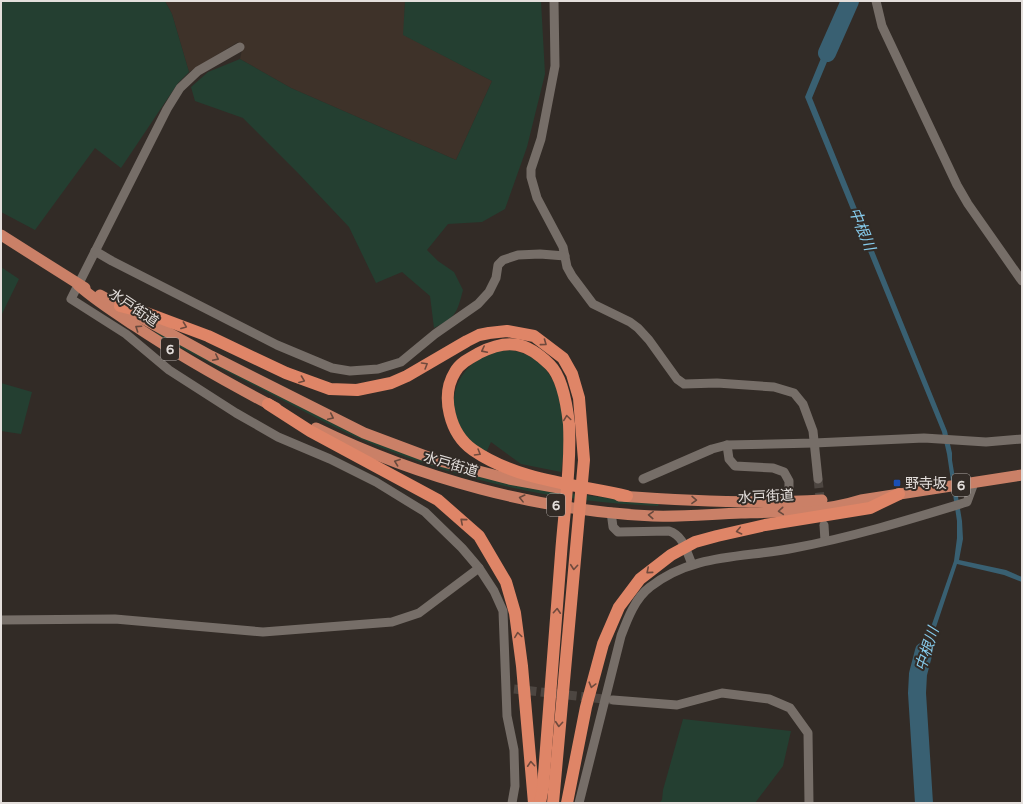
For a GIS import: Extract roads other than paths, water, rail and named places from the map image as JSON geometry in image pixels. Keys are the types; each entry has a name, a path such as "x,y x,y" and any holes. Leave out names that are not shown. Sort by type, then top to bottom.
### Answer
{"highway":[{"name":"水戸街道","path":"1,235 78,285 324,414 400,448 436,460 509,479 591,494 664,499 789,502 860,500 974,484 1022,475"},
{"name":"水戸街道","path":"78,285 92,297 154,339 202,368 268,404 353,446 431,475 543,503 654,516 767,512 842,506 860,500"},
{"path":"120,306 138,310 208,336 286,373 330,389 357,390 391,383 407,376 479,336 507,331 534,336 562,358 572,374 579,398 584,460 553,803"},
{"path":"540,803 543,787 563,528 568,456 568,424 560,383 552,366 536,353 513,343 500,344 472,356 455,372 450,382 448,406 450,416 461,439 471,449 496,464 521,474 627,496"},
{"path":"268,404 310,431 438,500 480,536 506,582 515,612 522,666 534,803"},
{"path":"567,803 586,707 603,644 619,607 640,579 657,564 693,543 765,525 870,508 899,494"}],"street":[{"path":"554,1 555,66 540,139 531,169 537,198 559,237 567,267 588,300 609,314 630,322 638,328 649,340 677,379 684,384 717,383 767,386 794,393 803,404 812,431 818,479"},
{"path":"876,1 882,26 957,185 968,204 1022,281"},
{"path":"240,47 198,71 180,88 168,108 71,299 126,334 169,370 278,437 330,459 376,482 425,512 451,536 479,568 494,591 503,611 510,688 507,716 514,750 515,786 512,803"},
{"path":"96,250 112,261 277,346 332,368 350,371 378,370 401,362 478,304 489,292 496,278 498,265 503,260 518,255 540,254 564,256"},
{"path":"643,479 712,449 727,445 924,438 986,442 1022,439"},
{"path":"727,445 729,459 735,466 773,468 784,472 789,481 789,502"},
{"path":"580,803 621,636 628,618 650,587 692,564 794,548 968,502 974,484"},
{"path":"611,512 613,527 618,532 673,532 682,540 692,564"},
{"path":"824,525 825,541"},
{"path":"1,620 115,619 263,632 392,622 419,613 479,568"},
{"path":"613,700 677,705 722,693 769,699 790,708 808,733 809,803"}],"water":[{"path":"833,29 839,33 812,98 947,431 952,453 962,521 963,539 959,560 1006,570 1022,577 1022,582 1004,575 957,564 920,675 915,673 954,561 957,538 957,521 947,454 942,432 805,97"}],"waterway":[{"name":"中根川","path":"827,53 850,1"},
{"name":"中根川","path":"924,651 918,674 917,693 924,803"}],"tunnel":[{"path":"818,479 821,506"},
{"path":"514,689 612,700"}],"place":[{"name":"野寺坂","path":"897,483"}]}
